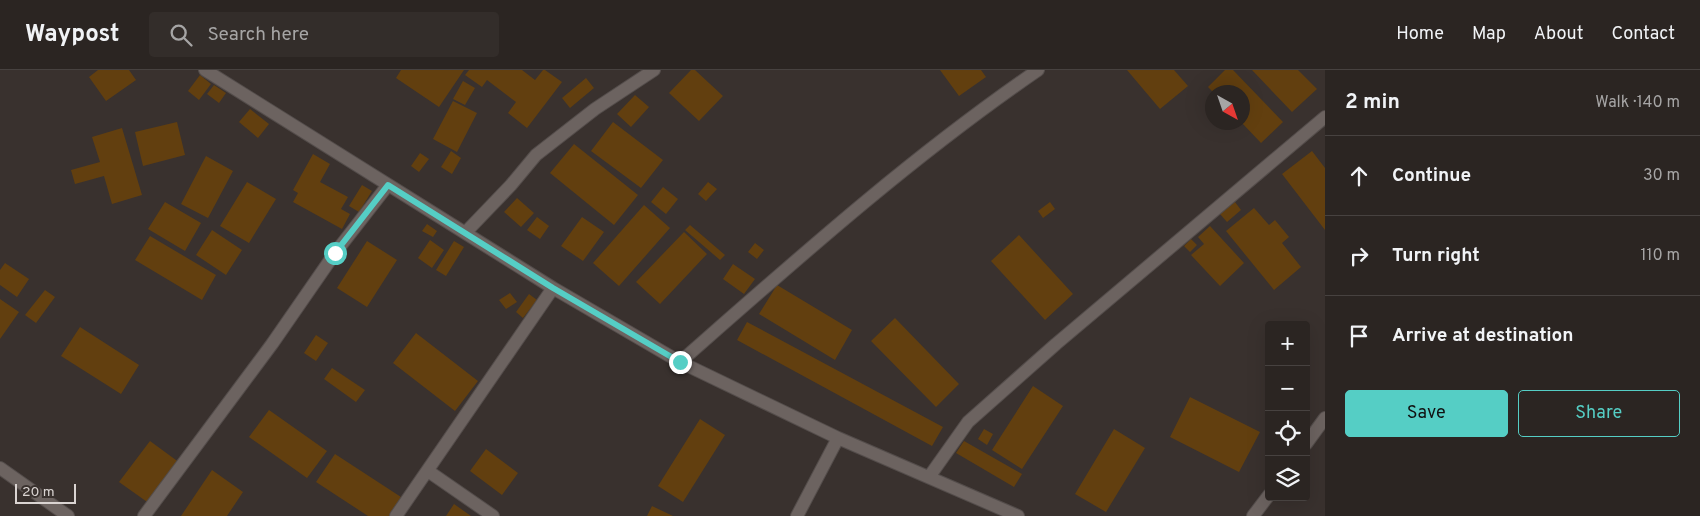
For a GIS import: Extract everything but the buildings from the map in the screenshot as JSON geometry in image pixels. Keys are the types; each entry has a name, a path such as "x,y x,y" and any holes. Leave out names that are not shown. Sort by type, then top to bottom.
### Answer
{"street":[{"path":"465,233 511,185 536,155 595,108 654,70"},
{"path":"680,362 888,184 982,109 1038,70"},
{"path":"208,71 553,288 680,362 838,438 1018,516"},
{"path":"929,477 968,422 1056,344 1325,117"},
{"path":"144,516 272,344 335,253 388,185"},
{"path":"396,516 553,288"},
{"path":"1310,439 1325,418"},
{"path":"797,516 838,438"},
{"path":"0,468 68,516"},
{"path":"428,470 494,516"},
{"path":"1253,516 1265,500"}],"route":[{"path":"335,253 388,185 553,288 680,362"}]}
